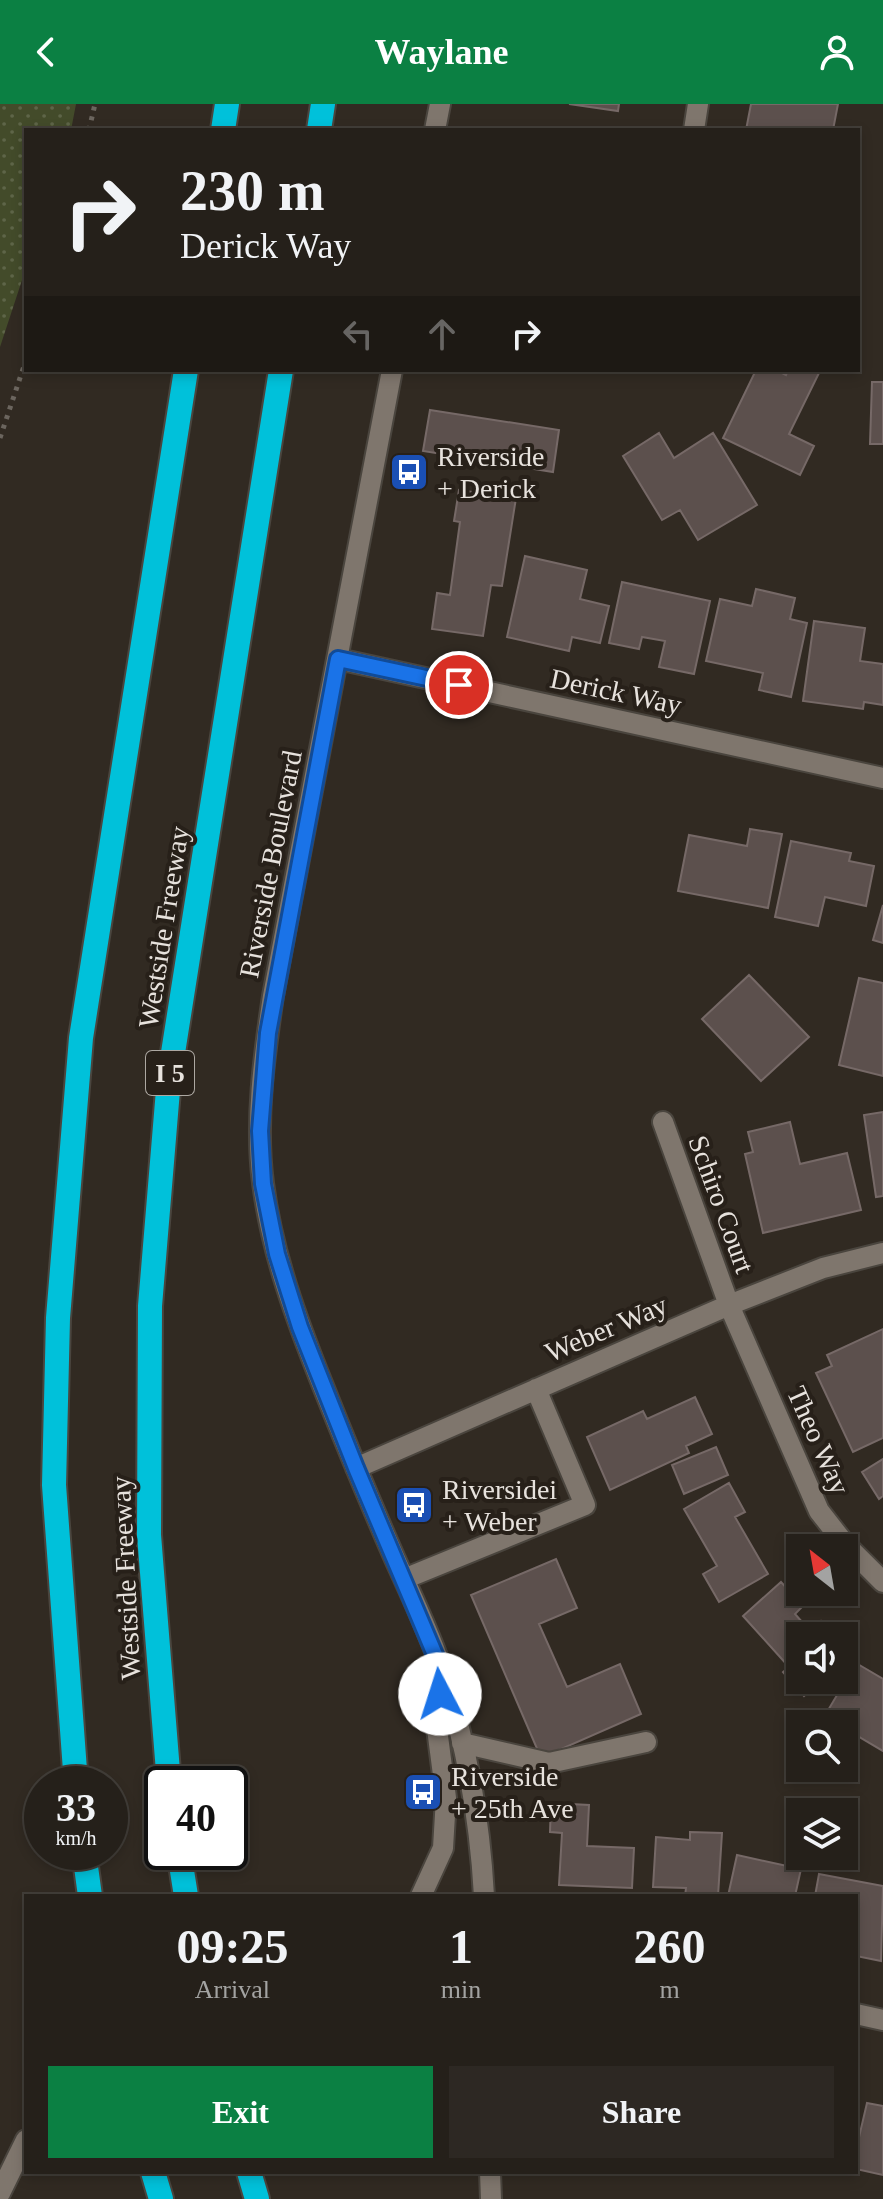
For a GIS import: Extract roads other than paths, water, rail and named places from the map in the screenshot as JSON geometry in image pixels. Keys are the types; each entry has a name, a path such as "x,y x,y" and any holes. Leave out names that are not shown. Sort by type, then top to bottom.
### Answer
{"highway":[{"path":"223,128 227,104"},
{"path":"319,128 323,104"},
{"path":"75,1766 54,1485 59,1302 81,1038 186,372"},
{"name":"Westside Freeway","path":"168,1766 149,1535 153,1275 169,1078 281,372"},
{"path":"86,1870 90,1894"},
{"path":"182,1870 186,1894"},
{"path":"154,2174 161,2199"},
{"path":"250,2174 257,2199"}],"street":[{"path":"435,128 440,104"},
{"path":"694,128 698,104"},
{"name":"Riverside Boulevard","path":"392,372 273,996 263,1077 260,1147 263,1184 287,1290 356,1468 444,1676 462,1743 482,1849 484,1894"},
{"name":"Derick Way","path":"338,659 883,778"},
{"name":"Schiro Court","path":"663,1122 729,1305"},
{"name":"Weber Way","path":"356,1468 729,1305 823,1268 883,1253"},
{"name":"Theo Way","path":"729,1305 819,1511 844,1543 883,1582"},
{"path":"404,1579 585,1505 536,1389"},
{"path":"422,1894 443,1848 446,1798 435,1713 444,1676"},
{"path":"462,1743 549,1763 646,1742"},
{"path":"858,2018 883,2020"},
{"path":"0,2193 24,2144"},
{"path":"490,2174 491,2199"}],"place":[{"name":"Riverside + Derick","path":"409,472"},
{"name":"Riversidei + Weber","path":"414,1505"},
{"name":"Riverside + 25th Ave","path":"423,1792"}]}
